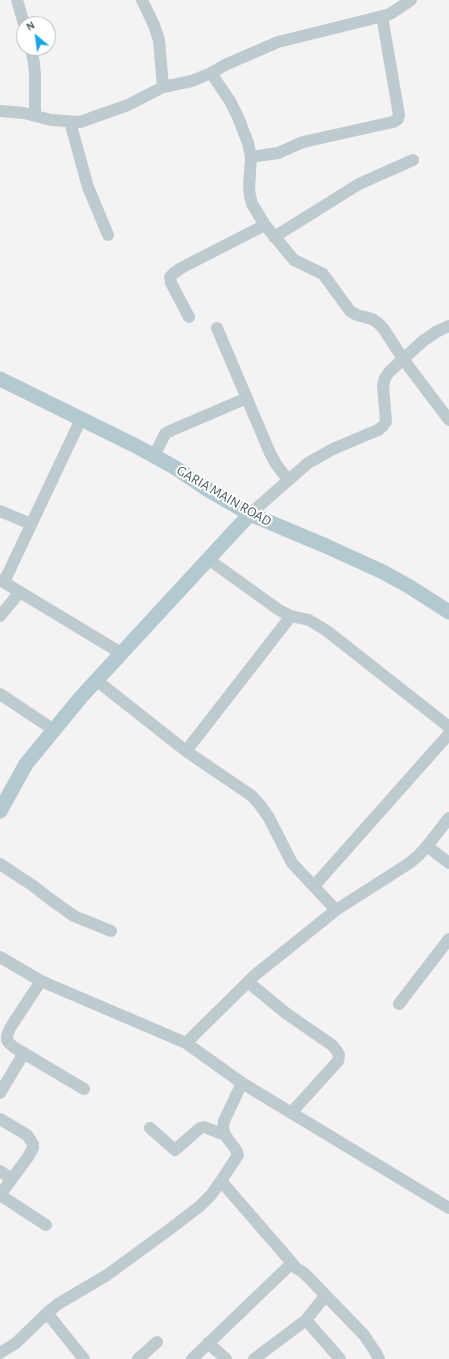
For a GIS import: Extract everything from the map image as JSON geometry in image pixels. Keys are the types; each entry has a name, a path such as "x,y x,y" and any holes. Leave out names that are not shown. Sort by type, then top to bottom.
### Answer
{"main road":[{"name":"GARIA MAIN ROAD","path":"0,379 32,393 136,446 250,514 326,546 382,572 410,587 449,612"},
{"path":"0,811 26,764 96,680 250,514"}],"street":[{"path":"17,0 22,16"},
{"path":"142,0 154,25 159,40 163,87"},
{"path":"0,111 24,113 51,120 80,122 128,105 163,87 192,81 278,42 390,14 411,0"},
{"path":"251,157 278,153 303,142 393,122 398,119 399,115 382,16"},
{"path":"33,56 35,116"},
{"path":"211,73 230,101 238,116 248,143 251,157 249,188 250,196 252,204 265,225 294,260 323,274 350,311 372,319 383,328 403,359 449,420"},
{"path":"70,122 88,187 108,235"},
{"path":"274,237 359,184 412,160"},
{"path":"188,317 171,283 170,277 181,268 265,225"},
{"path":"250,514 308,462 378,430 383,426 386,422 383,386 385,378 389,372 423,341 436,332 449,326"},
{"path":"217,328 270,453 288,480"},
{"path":"154,456 165,434 247,398"},
{"path":"81,419 2,581 121,653"},
{"path":"0,511 31,524"},
{"path":"208,559 279,610 291,616 309,620 327,631 449,727"},
{"path":"0,616 20,592"},
{"path":"186,751 291,616"},
{"path":"96,680 186,751 252,796 269,818 292,863 336,910"},
{"path":"0,694 54,730"},
{"path":"314,886 449,734"},
{"path":"186,1043 248,982 336,910 408,864 427,846 449,818"},
{"path":"427,846 449,863"},
{"path":"0,864 32,885 74,916 111,931"},
{"path":"398,1004 449,939"},
{"path":"0,957 41,981 186,1043 242,1084 449,1208"},
{"path":"41,981 10,1028 7,1036 9,1043 84,1089"},
{"path":"248,982 287,1014 332,1045 339,1056 338,1061 291,1113"},
{"path":"0,1092 24,1053"},
{"path":"0,1353 16,1343 58,1304 107,1275 200,1206 221,1181 238,1155 225,1135 223,1128 224,1120 242,1084"},
{"path":"0,1119 27,1135 33,1144 33,1148 28,1158 12,1179 2,1199 46,1225"},
{"path":"150,1128 175,1150 200,1128 225,1135"},
{"path":"0,1171 12,1179"},
{"path":"221,1181 292,1264 304,1273 364,1335 379,1359"},
{"path":"192,1359 292,1264"},
{"path":"254,1359 306,1320 326,1296"},
{"path":"47,1313 84,1359"},
{"path":"306,1320 340,1359"},
{"path":"138,1359 157,1342"},
{"path":"208,1343 226,1359"}]}
